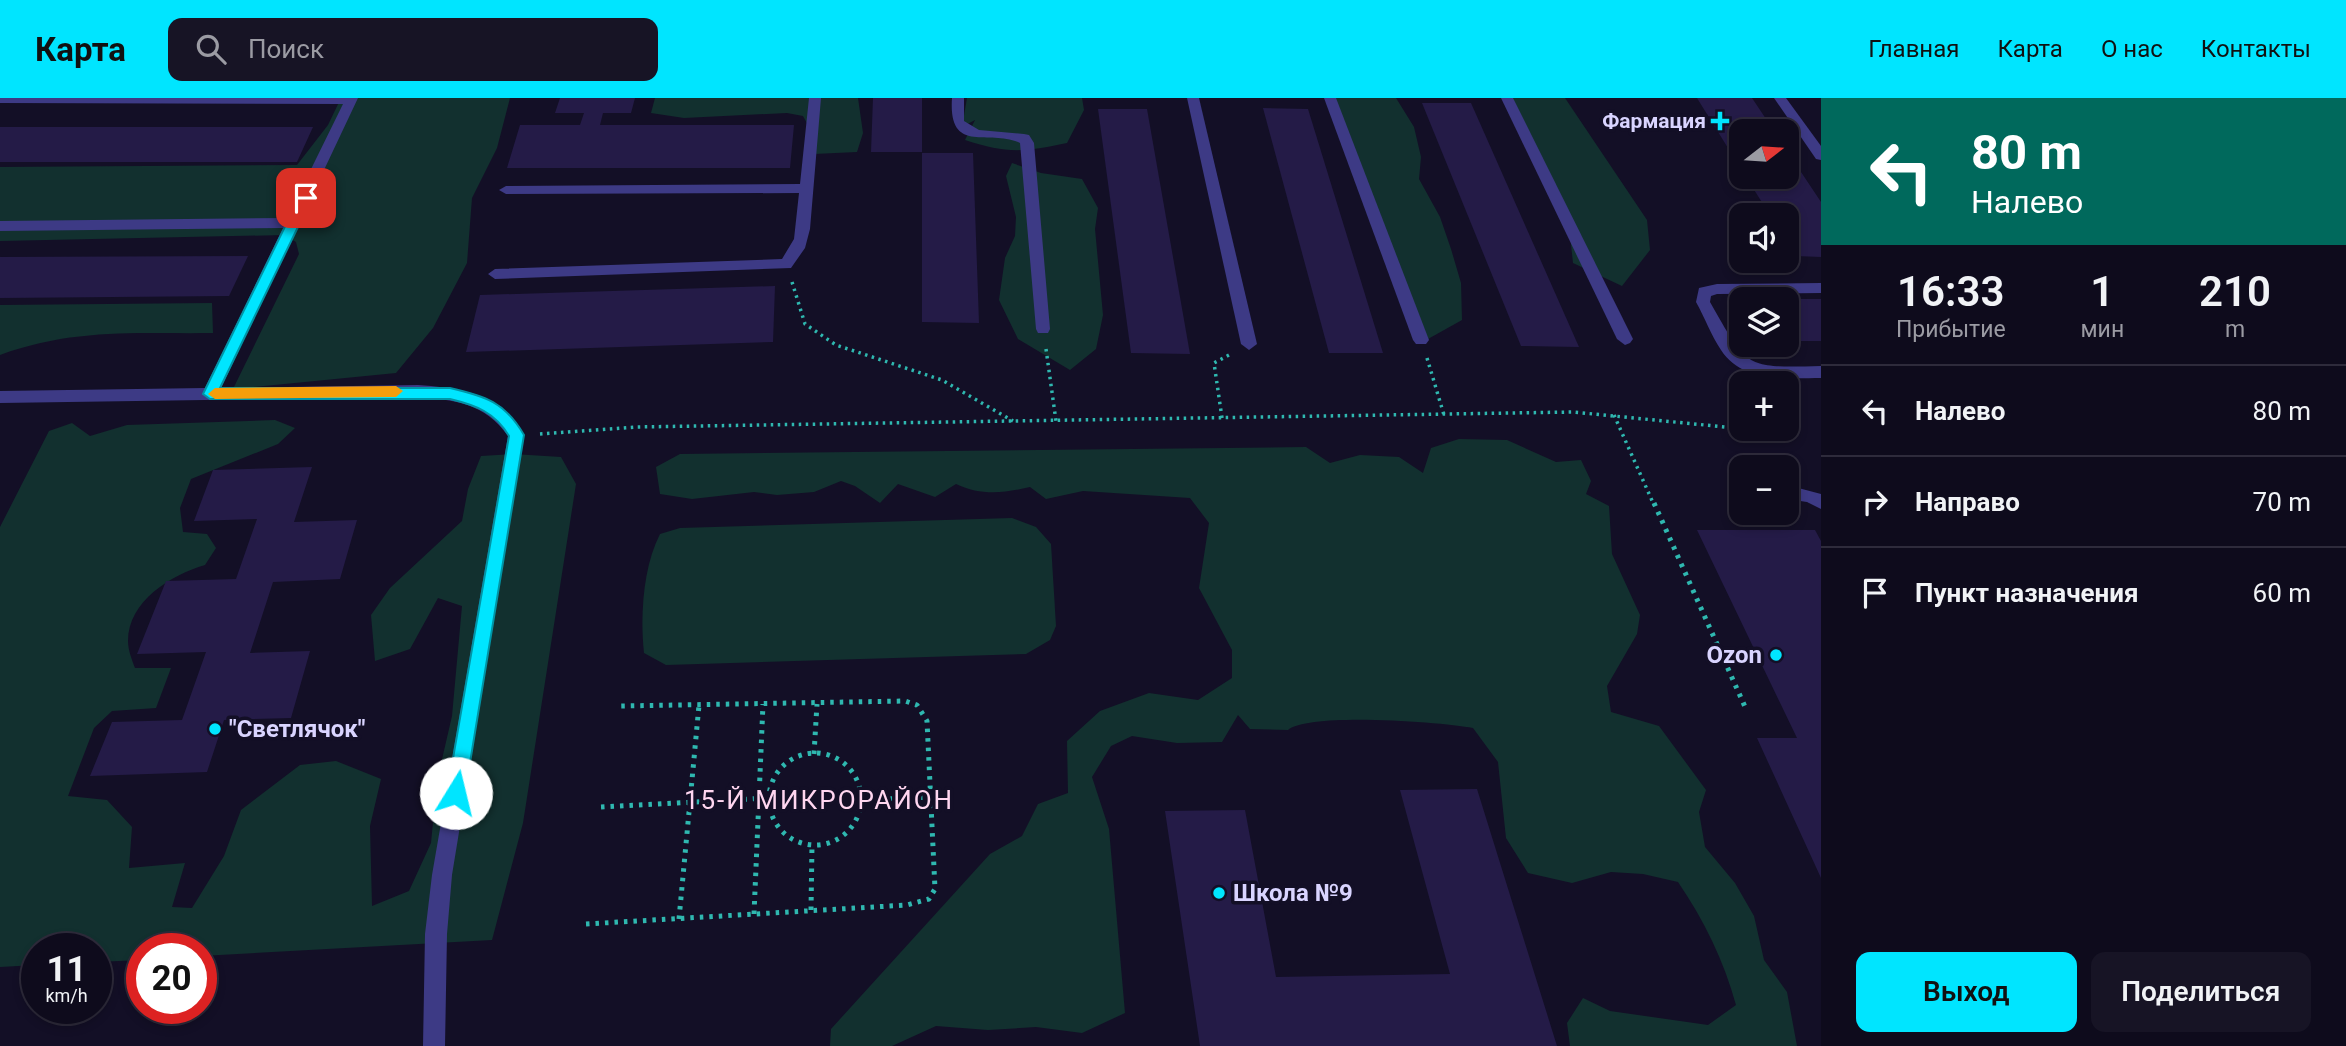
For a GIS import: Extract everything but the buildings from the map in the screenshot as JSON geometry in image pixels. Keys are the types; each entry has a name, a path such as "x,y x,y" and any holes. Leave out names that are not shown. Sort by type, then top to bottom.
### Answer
{"lane":[{"path":"495,274 786,264 796,256 801,241 815,98"},
{"path":"958,98 958,120 962,127 972,133 1016,135 1024,138 1027,143 1043,329"},
{"path":"1193,98 1249,344"},
{"path":"1330,98 1422,340"},
{"path":"1507,98 1625,339"},
{"path":"1780,98 1821,156"},
{"path":"0,99 351,99 210,394"},
{"path":"506,190 806,188"},
{"path":"0,226 294,223"},
{"path":"1821,288 1717,289 1704,292 1703,302 1735,358 1751,367 1780,373 1821,372"},
{"path":"0,397 450,393 478,400 504,416 516,435 442,875 436,934 434,1046"},
{"path":"1799,494 1821,502"}],"path":[{"path":"786,264 805,324 836,345 942,380 1014,421"},
{"path":"1043,329 1056,421"},
{"path":"1422,340 1444,415"},
{"path":"1222,418 1214,363 1249,344"},
{"path":"516,435 636,427 1573,412 1725,427"},
{"path":"1614,415 1746,709"},
{"path":"586,923 906,905 929,899 936,879 927,721 916,705 905,701 620,706"},
{"path":"814,754 817,704"},
{"path":"679,919 699,705"},
{"path":"754,914 762,705"},
{"path":"814,754 827,754 846,763 861,785 862,800 855,820 844,834 827,843 812,845 785,835 774,821 769,798 773,782 781,769 801,756 814,754"},
{"path":"862,800 932,797"},
{"path":"601,807 769,798"},
{"path":"811,911 812,845"}],"green space":[{"path":"341,98 510,98 497,148 472,198 467,263 433,328 396,373 233,389 299,254 296,242 284,235 0,241 0,167 297,165 328,125"},
{"path":"655,98 858,98 863,133 857,152 814,154 815,138 803,116 787,113 684,118 651,113"},
{"path":"967,98 1082,98 1084,110 1067,143 1027,150 993,148 965,140 975,120 962,127"},
{"path":"1334,98 1396,98 1414,127 1421,157 1419,179 1440,217 1461,283 1462,320 1428,339"},
{"path":"1512,98 1565,98 1647,220 1650,250 1622,286 1573,263 1569,226"},
{"path":"1012,163 1041,173 1082,179 1098,208 1095,229 1103,315 1096,349 1070,370 1018,339 999,300 1005,258 1015,236 1016,217 1006,176"},
{"path":"212,303 213,333 80,336 27,346 0,355 0,305"},
{"path":"275,420 295,428 278,444 191,479 180,508 183,532 207,534 216,548 205,565 179,575 143,602 130,627 128,644 135,668 171,668 156,708 112,711 94,728 68,796 107,800 132,827 129,868 185,863 172,907 192,908 224,856 241,810 300,765 336,761 381,779 370,826 372,906 409,891 431,843 437,781 452,716 462,606 438,598 410,649 375,661 371,615 390,588 462,521 468,489 481,456 513,454 561,457 576,484 523,823 492,940 217,955 217,933 126,933 126,961 112,961 112,933 21,933 21,966 0,967 0,527 49,431 72,423 90,436 127,425"},
{"path":"1459,439 1507,440 1556,462 1581,460 1591,481 1586,494 1609,506 1612,554 1640,615 1637,634 1607,686 1611,712 1659,726 1706,790 1699,812 1705,847 1735,883 1754,916 1764,960 1787,992 1797,1046 1570,1046 1567,1023 1583,998 1610,1011 1708,1025 1736,1005 1712,941 1678,882 1643,874 1611,872 1572,883 1528,873 1506,838 1498,762 1473,728 1406,721 1347,720 1301,724 1288,730 1250,729 1238,715 1222,742 1177,743 1132,736 1111,746 1092,777 1109,829 1125,1013 1082,1033 1036,1027 988,1030 936,1026 892,1046 830,1046 831,1029 990,854 1022,836 1038,804 1068,793 1067,741 1100,711 1149,693 1198,700 1232,678 1232,650 1199,588 1209,523 1190,498 1083,491 1046,499 1030,487 993,492 956,484 935,497 898,484 880,503 855,486 841,481 814,492 777,495 754,492 692,499 660,494 656,467 680,454 1306,447 1330,463 1360,455 1399,457 1423,473 1431,448"},
{"path":"1012,518 1036,527 1051,544 1056,626 1050,640 1026,654 666,665 644,653 642,623 646,576 660,534 680,528"}],"slow traffic":[{"path":"215,394 396,391"}],"place":[{"name":"Фармация","path":"1720,121"},
{"name":"Ozon","path":"1776,655"},
{"name":"\"Светлячок\"","path":"215,729"},
{"name":"Школа №9","path":"1219,893"}],"district":[{"name":"15-Й МИКРОРАЙОН","path":"819,800"}],"route":[{"path":"306,198 210,394 418,391 450,393 478,400 504,416 516,435 456,793"}]}
